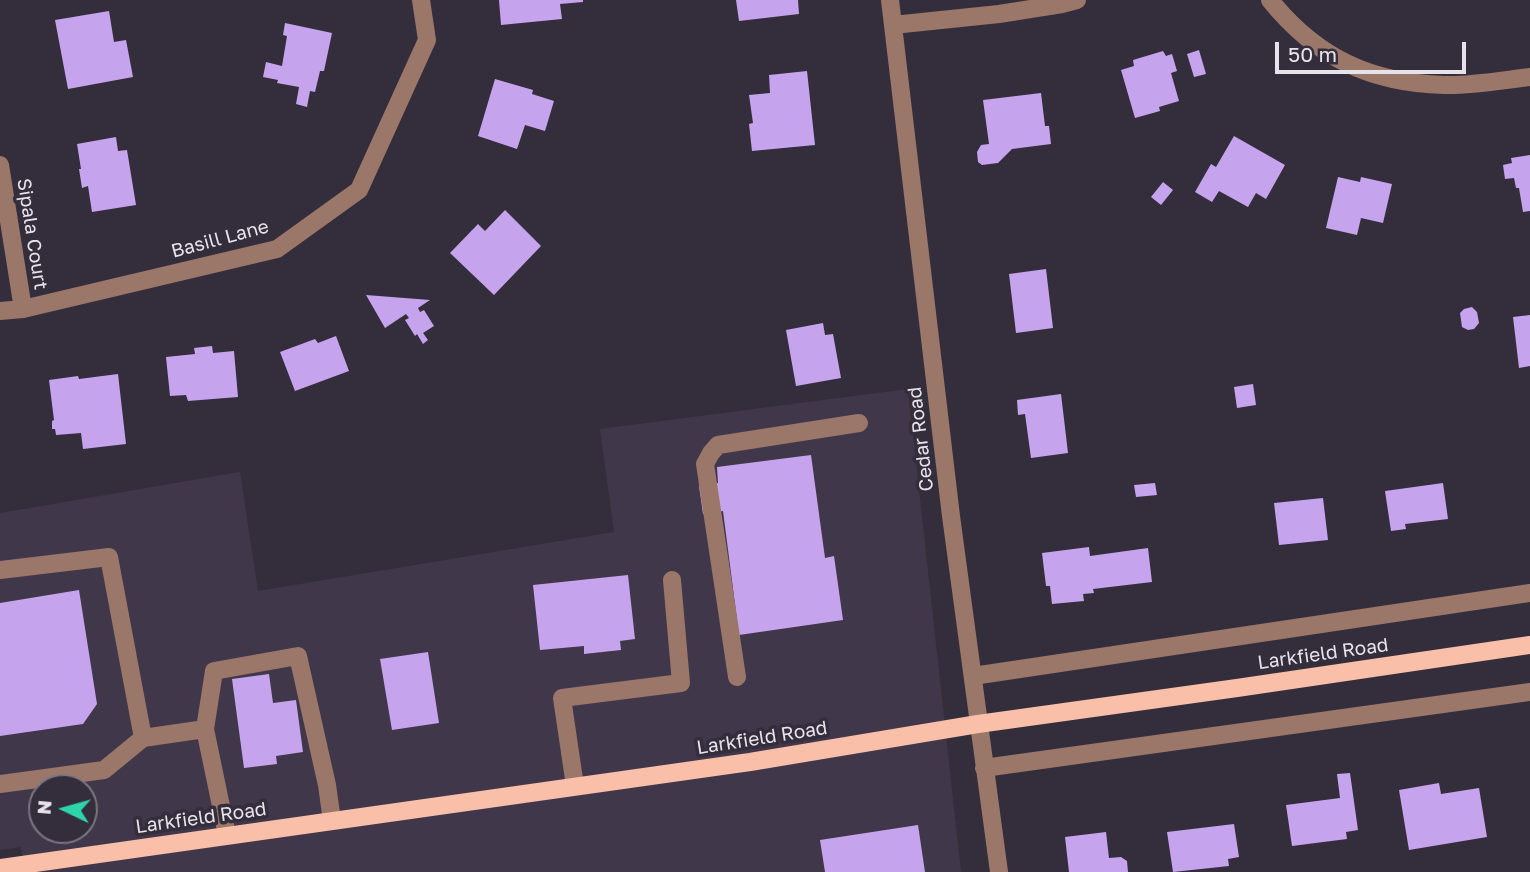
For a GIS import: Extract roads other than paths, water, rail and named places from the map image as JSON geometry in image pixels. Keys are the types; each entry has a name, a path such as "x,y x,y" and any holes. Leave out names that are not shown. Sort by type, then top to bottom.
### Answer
{"main road":[{"name":"Larkfield Road","path":"6,869 226,835 750,762 978,724 1530,645"}],"street":[{"name":"Basill Lane","path":"0,311 23,309 276,249 359,190 426,40 421,0"},
{"name":"Cedar Road","path":"890,0 951,516 999,872"},
{"path":"893,25 999,14 1062,5 1077,0"},
{"path":"1270,0 1310,41 1352,67 1402,81 1446,85 1530,77"},
{"name":"Sipala Court","path":"0,165 23,309"},
{"path":"737,677 705,464 710,453 718,445 859,423"},
{"path":"0,570 109,557 143,738"},
{"path":"575,786 562,698 681,683 672,580"},
{"path":"973,676 1530,593"},
{"path":"226,835 205,729 214,671 298,656 327,785 332,821"},
{"path":"984,768 1530,692"},
{"path":"0,784 104,770 143,738 205,729"}]}
